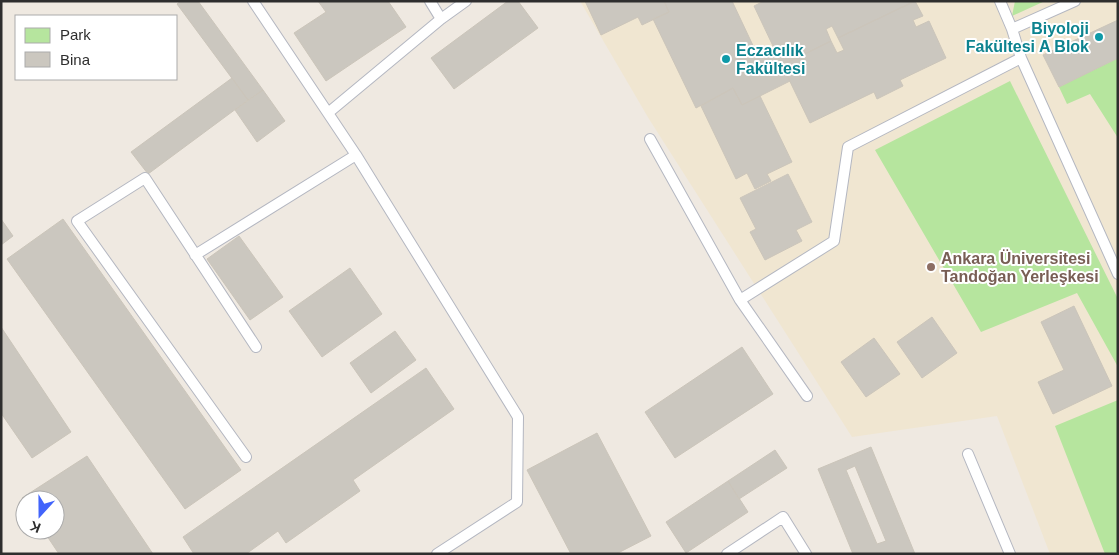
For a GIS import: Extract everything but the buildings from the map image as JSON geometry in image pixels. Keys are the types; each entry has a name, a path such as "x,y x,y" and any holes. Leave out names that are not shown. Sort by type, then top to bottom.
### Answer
{"lane":[{"path":"253,1 356,156 518,417 517,502 437,554"},
{"path":"430,1 441,19"},
{"path":"328,113 441,19 466,1"},
{"path":"1000,1 1012,29 1021,58 1118,274"},
{"path":"1012,29 1075,1"},
{"path":"740,300 834,241 848,147 1021,58"},
{"path":"650,138 740,300 807,396"},
{"path":"195,255 356,156"},
{"path":"246,458 77,221 144,178 256,347"},
{"path":"968,454 1010,554"},
{"path":"727,554 783,517 806,554"}],"shaded area":[{"name":"Ankara Üniversitesi Tandoğan Yerleşkesi","path":"580,1 1118,1 1118,554 1050,554 997,416 852,437 649,119"}],"green space":[{"path":"1015,1 1045,1 1012,16"},
{"path":"1118,58 1118,138 1090,94 1067,104 1059,87"},
{"path":"1010,81 1118,299 1118,367 1077,293 981,332 875,150"},
{"path":"1118,400 1118,554 1105,554 1055,426"}],"place":[{"name":"Biyoloji Fakültesi A Blok","path":"1099,37"},
{"name":"Eczacılık Fakültesi","path":"726,59"},
{"name":"Ankara Üniversitesi Tandoğan Yerleşkesi","path":"931,267"}]}
